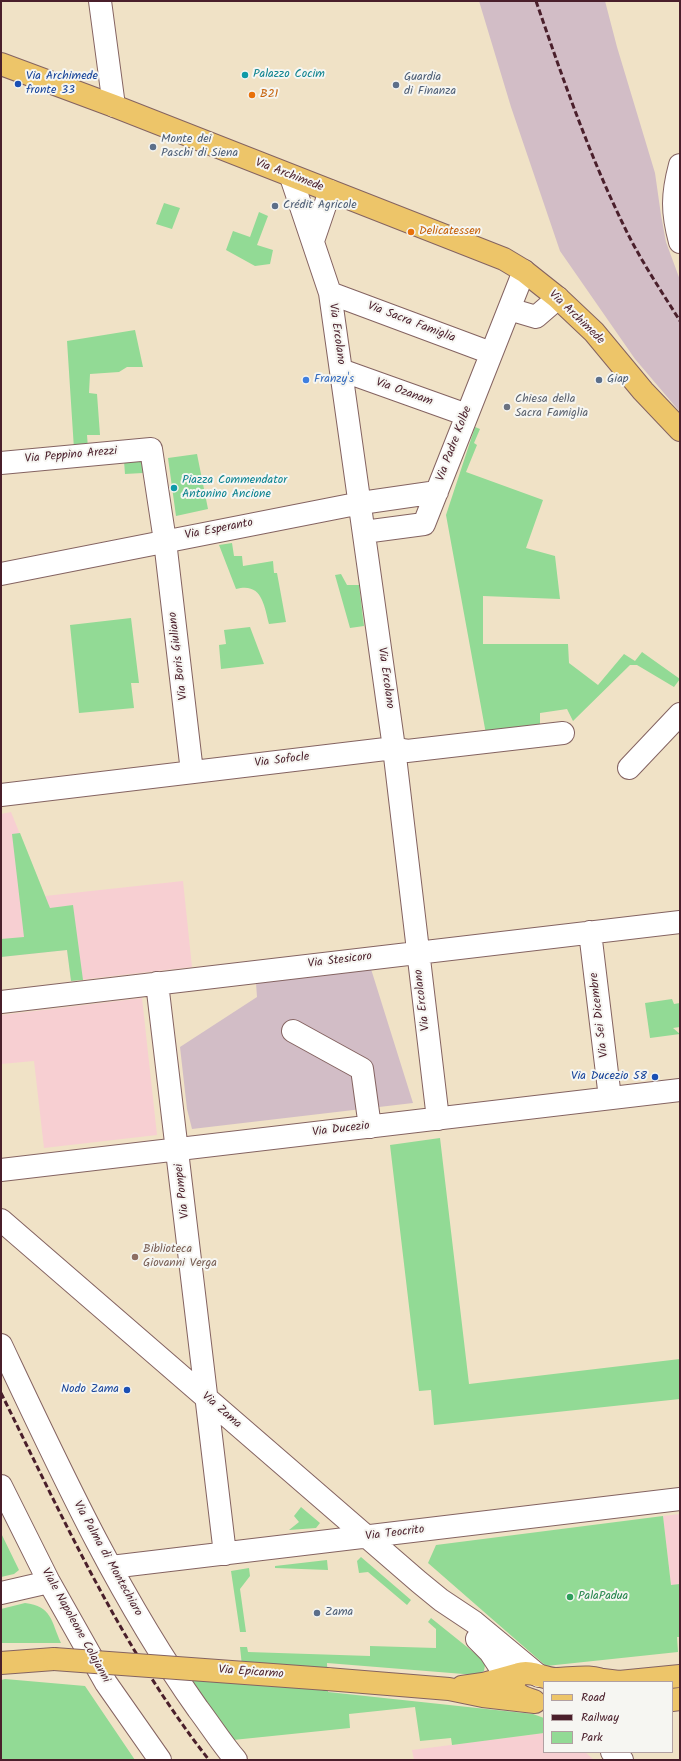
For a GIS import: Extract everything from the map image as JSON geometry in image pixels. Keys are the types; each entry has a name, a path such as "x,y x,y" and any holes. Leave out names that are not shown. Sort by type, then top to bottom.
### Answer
{"main road":[{"name":"Via Archimede","path":"1,64 114,106 291,177 504,259 524,271 558,298 594,332 643,391 680,430"},
{"path":"1,1657 54,1659"},
{"path":"1,1663 54,1659"},
{"name":"Via Epicarmo","path":"54,1659 449,1689"},
{"path":"449,1689 483,1684 515,1675 572,1680 595,1677 604,1681"},
{"path":"515,1675 517,1694 540,1703"},
{"path":"629,1681 680,1676"},
{"path":"449,1689 483,1696 540,1703"}],"street":[{"path":"100,1 114,106"},
{"path":"680,165 674,187 674,209 680,242"},
{"name":"Via Ercolano","path":"291,177 330,293 361,503 394,748 438,1119"},
{"path":"313,241 330,191"},
{"name":"Via Padre Kolbe","path":"364,532 424,524 524,271"},
{"name":"Via Sacra Famiglia","path":"330,293 491,353"},
{"path":"509,309 536,317 558,298"},
{"name":"Via Ozanam","path":"341,370 467,415"},
{"name":"Via Boris Giuliano","path":"140,450 151,449 166,541 192,772"},
{"name":"Via Peppino Arezzi","path":"1,463 140,450"},
{"name":"Via Esperanto","path":"1,574 361,503 437,492"},
{"path":"629,768 680,714"},
{"name":"Via Sofocle","path":"1,795 394,748 406,751 563,733"},
{"name":"Via Stesicoro","path":"1,1002 680,922"},
{"name":"Via Sei Dicembre","path":"590,932 610,1098"},
{"name":"Via Pompei","path":"157,983 226,1554"},
{"path":"293,1031 362,1069 370,1127"},
{"name":"Via Ducezio","path":"1,1170 680,1090"},
{"name":"Via Zama","path":"1,1220 441,1600"},
{"name":"Via Palma di Montechiaro","path":"1,1345 81,1512 150,1638 236,1760"},
{"name":"Viale Napoleone Colajanni","path":"1,1486 49,1582 106,1683 160,1760"},
{"name":"Via Teocrito","path":"111,1567 680,1499"},
{"path":"1,1593 49,1582"},
{"path":"441,1600 474,1622 515,1675"},
{"path":"441,1600 515,1675"},
{"path":"613,1753 622,1760"}],"shaded area":[{"path":"479,1 605,1 617,47 655,173 666,242 680,280 680,412 635,359 560,251 511,107"},
{"path":"11,812 45,896 183,881 192,967 71,981 67,950 1,957 1,814"},
{"path":"371,969 413,1103 192,1129 187,1109 180,1047 257,997 256,983"},
{"path":"142,998 157,1135 44,1148 34,1061 1,1064 1,1015"},
{"path":"680,1514 680,1637 677,1637 663,1516"},
{"path":"543,1733 543,1753 586,1753 594,1760 414,1760 412,1750"}],"green space":[{"path":"164,203 180,208 172,229 156,224"},
{"path":"259,212 268,216 257,245 273,250 270,264 255,266 226,250 233,231 250,237"},
{"path":"135,330 143,367 127,367 119,372 90,374 89,393 97,394 100,435 87,435 88,448 74,449 67,341"},
{"path":"475,427 480,429 474,443 477,445 466,472 543,500 526,548 555,556 560,599 483,596 483,644 568,644 569,663 598,685 624,654 635,661 642,652 680,679 674,687 637,665 630,665 573,721 567,709 540,713 540,729 486,734 446,515"},
{"path":"197,454 208,509 176,516 168,458"},
{"path":"141,460 143,473 125,474 124,461"},
{"path":"232,543 234,556 242,556 243,566 273,561 274,573 277,573 286,622 269,624 263,603 257,592 245,588 236,589 219,545"},
{"path":"341,574 347,585 359,585 364,626 350,628 335,575"},
{"path":"131,618 139,683 131,683 134,708 79,713 70,625"},
{"path":"250,627 264,664 221,669 219,645 226,644 224,630"},
{"path":"20,833 50,908 73,905 83,980 71,981 67,950 1,957 1,939 24,937 12,834"},
{"path":"672,999 674,1004 680,1003 680,1027 673,1028 680,1034 650,1038 645,1003"},
{"path":"440,1138 469,1384 680,1359 680,1399 434,1425 431,1390 419,1391 390,1145"},
{"path":"301,1507 320,1523 316,1528 289,1530 299,1522 294,1516"},
{"name":"PalaPadua","path":"663,1516 671,1585 680,1584 680,1637 677,1637 678,1652 546,1666 428,1563 436,1545"},
{"path":"1,1533 19,1570 14,1574 1,1577"},
{"path":"361,1557 411,1600 407,1605 368,1572 359,1573 357,1561"},
{"path":"327,1560 328,1570 275,1568 275,1566"},
{"path":"249,1568 250,1576 240,1589 246,1632 240,1632 231,1571"},
{"path":"25,1603 41,1607 46,1611 61,1643 1,1643 1,1609"},
{"path":"431,1618 482,1659 485,1665 484,1671 476,1675 327,1663 328,1692 533,1714 543,1718 543,1733 452,1745 451,1738 420,1741 415,1707 349,1714 350,1728 233,1740 176,1661 242,1666 240,1647 247,1647 248,1652 370,1656 370,1646 436,1648 436,1629 428,1622"},
{"path":"5,1679 85,1686 135,1760 1,1760 1,1680"}],"railway":[{"path":"536,1 576,114 610,197 636,249 680,321"},
{"path":"1,1393 71,1535 121,1628 178,1717 209,1760"}],"place":[{"name":"Palazzo Cocim","path":"245,75"},
{"name":"Via Archimede fronte 33","path":"18,84"},
{"name":"Guardia di Finanza","path":"396,85"},
{"name":"B21","path":"252,95"},
{"name":"Monte dei Paschi di Siena","path":"153,147"},
{"name":"Crédit Agricole","path":"275,206"},
{"name":"Delicatessen","path":"411,232"},
{"name":"Franzy's","path":"306,380"},
{"name":"Giap","path":"599,380"},
{"name":"Chiesa della Sacra Famiglia","path":"507,407"},
{"name":"Piazza Commendator Antonino Ancione","path":"174,488"},
{"name":"Via Ducezio 58","path":"655,1077"},
{"name":"Biblioteca Giovanni Verga","path":"135,1257"},
{"name":"Nodo Zama","path":"127,1390"},
{"name":"PalaPadua","path":"570,1597"},
{"name":"Zama","path":"317,1613"}]}
